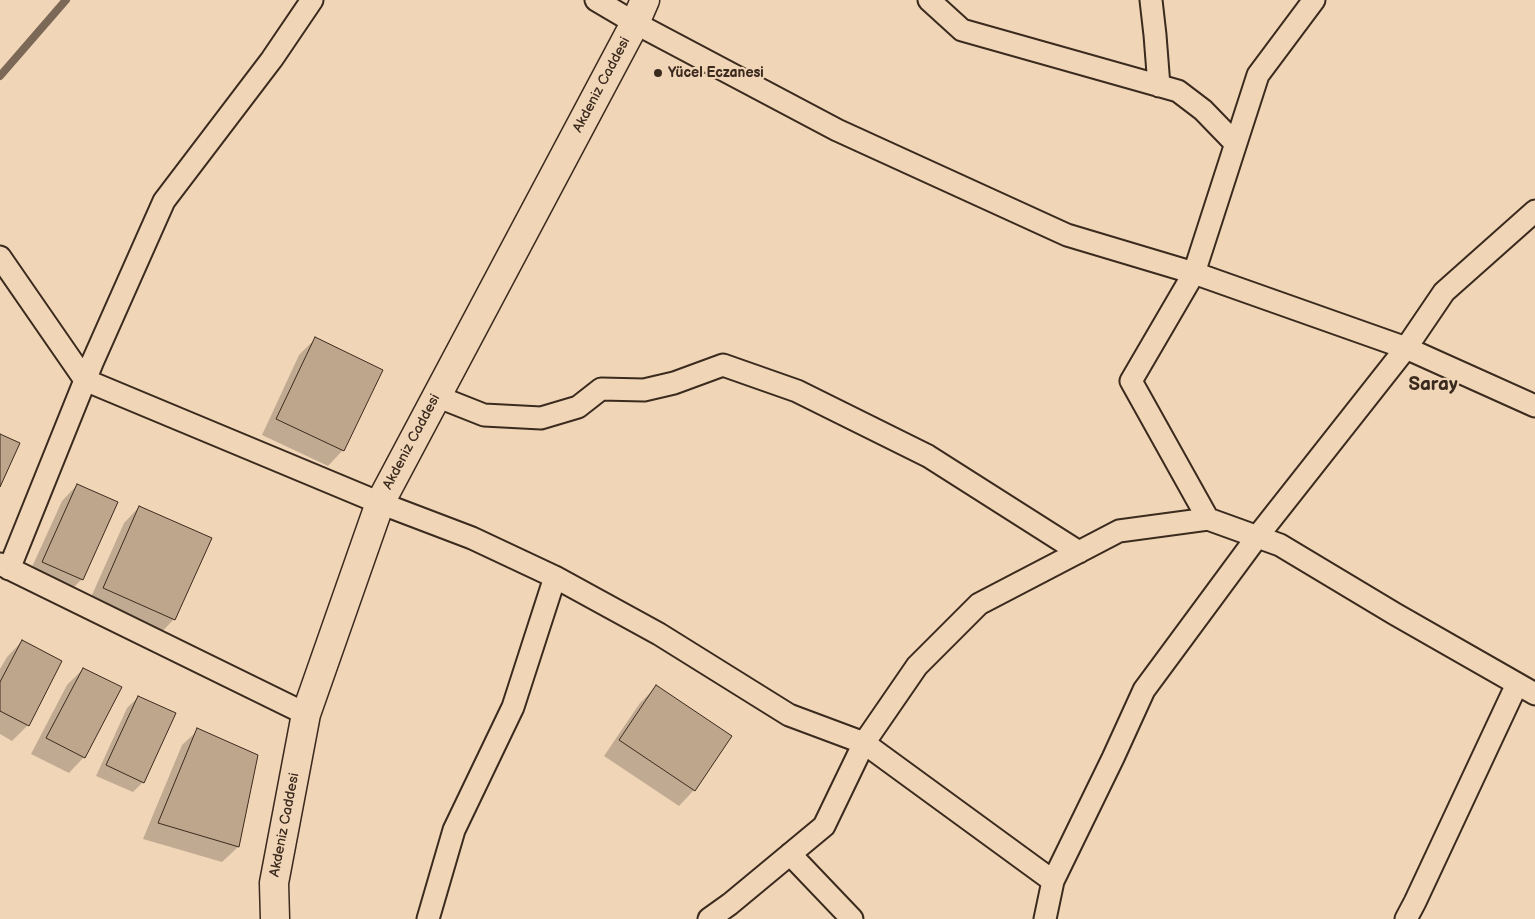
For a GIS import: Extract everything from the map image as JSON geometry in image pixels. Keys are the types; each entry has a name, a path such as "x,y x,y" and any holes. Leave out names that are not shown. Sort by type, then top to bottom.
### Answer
{"street":[{"path":"306,714 4,566 164,201 272,59 312,0"},
{"path":"596,0 640,11 838,130 1068,235 1194,273 1406,348 1535,406"},
{"path":"929,0 962,30 1178,91 1203,110 1235,143"},
{"path":"1151,0 1159,86"},
{"path":"1208,520 1131,381 1194,273 1258,74 1314,0"},
{"name":"Akdeniz Caddesi","path":"274,919 274,883 306,714 380,503 640,11"},
{"path":"1045,919 1053,881 1144,690 1257,537 1406,348 1444,292 1535,211"},
{"path":"0,257 85,380 380,503 472,538 555,577 660,634 789,715 864,743 1053,881"},
{"path":"436,396 484,415 541,418 578,407 601,389 644,390 674,384 723,365 797,391 928,456 1079,552"},
{"path":"709,919 824,826 864,743 917,666 979,604 1119,531 1208,520 1280,545 1526,689 1406,919"},
{"path":"428,919 454,830 513,708 555,577"},
{"path":"790,854 852,919"}],"building":[{"path":"315,337 383,370 344,451 276,419"},
{"path":"0,434 20,443 0,487"},
{"path":"77,484 118,502 83,580 42,562"},
{"path":"139,506 212,538 175,620 103,588"},
{"path":"22,640 62,661 29,726 0,711 0,682"},
{"path":"83,668 122,687 85,758 46,738"},
{"path":"656,685 732,736 695,791 619,740"},
{"path":"138,696 176,713 144,783 106,765"},
{"path":"197,728 258,755 239,847 158,823"}],"waterway":[{"path":"0,76 66,0"}],"place":[{"name":"Yücel Eczanesi","path":"658,73"}],"district":[{"name":"Saray","path":"1433,385"}]}
